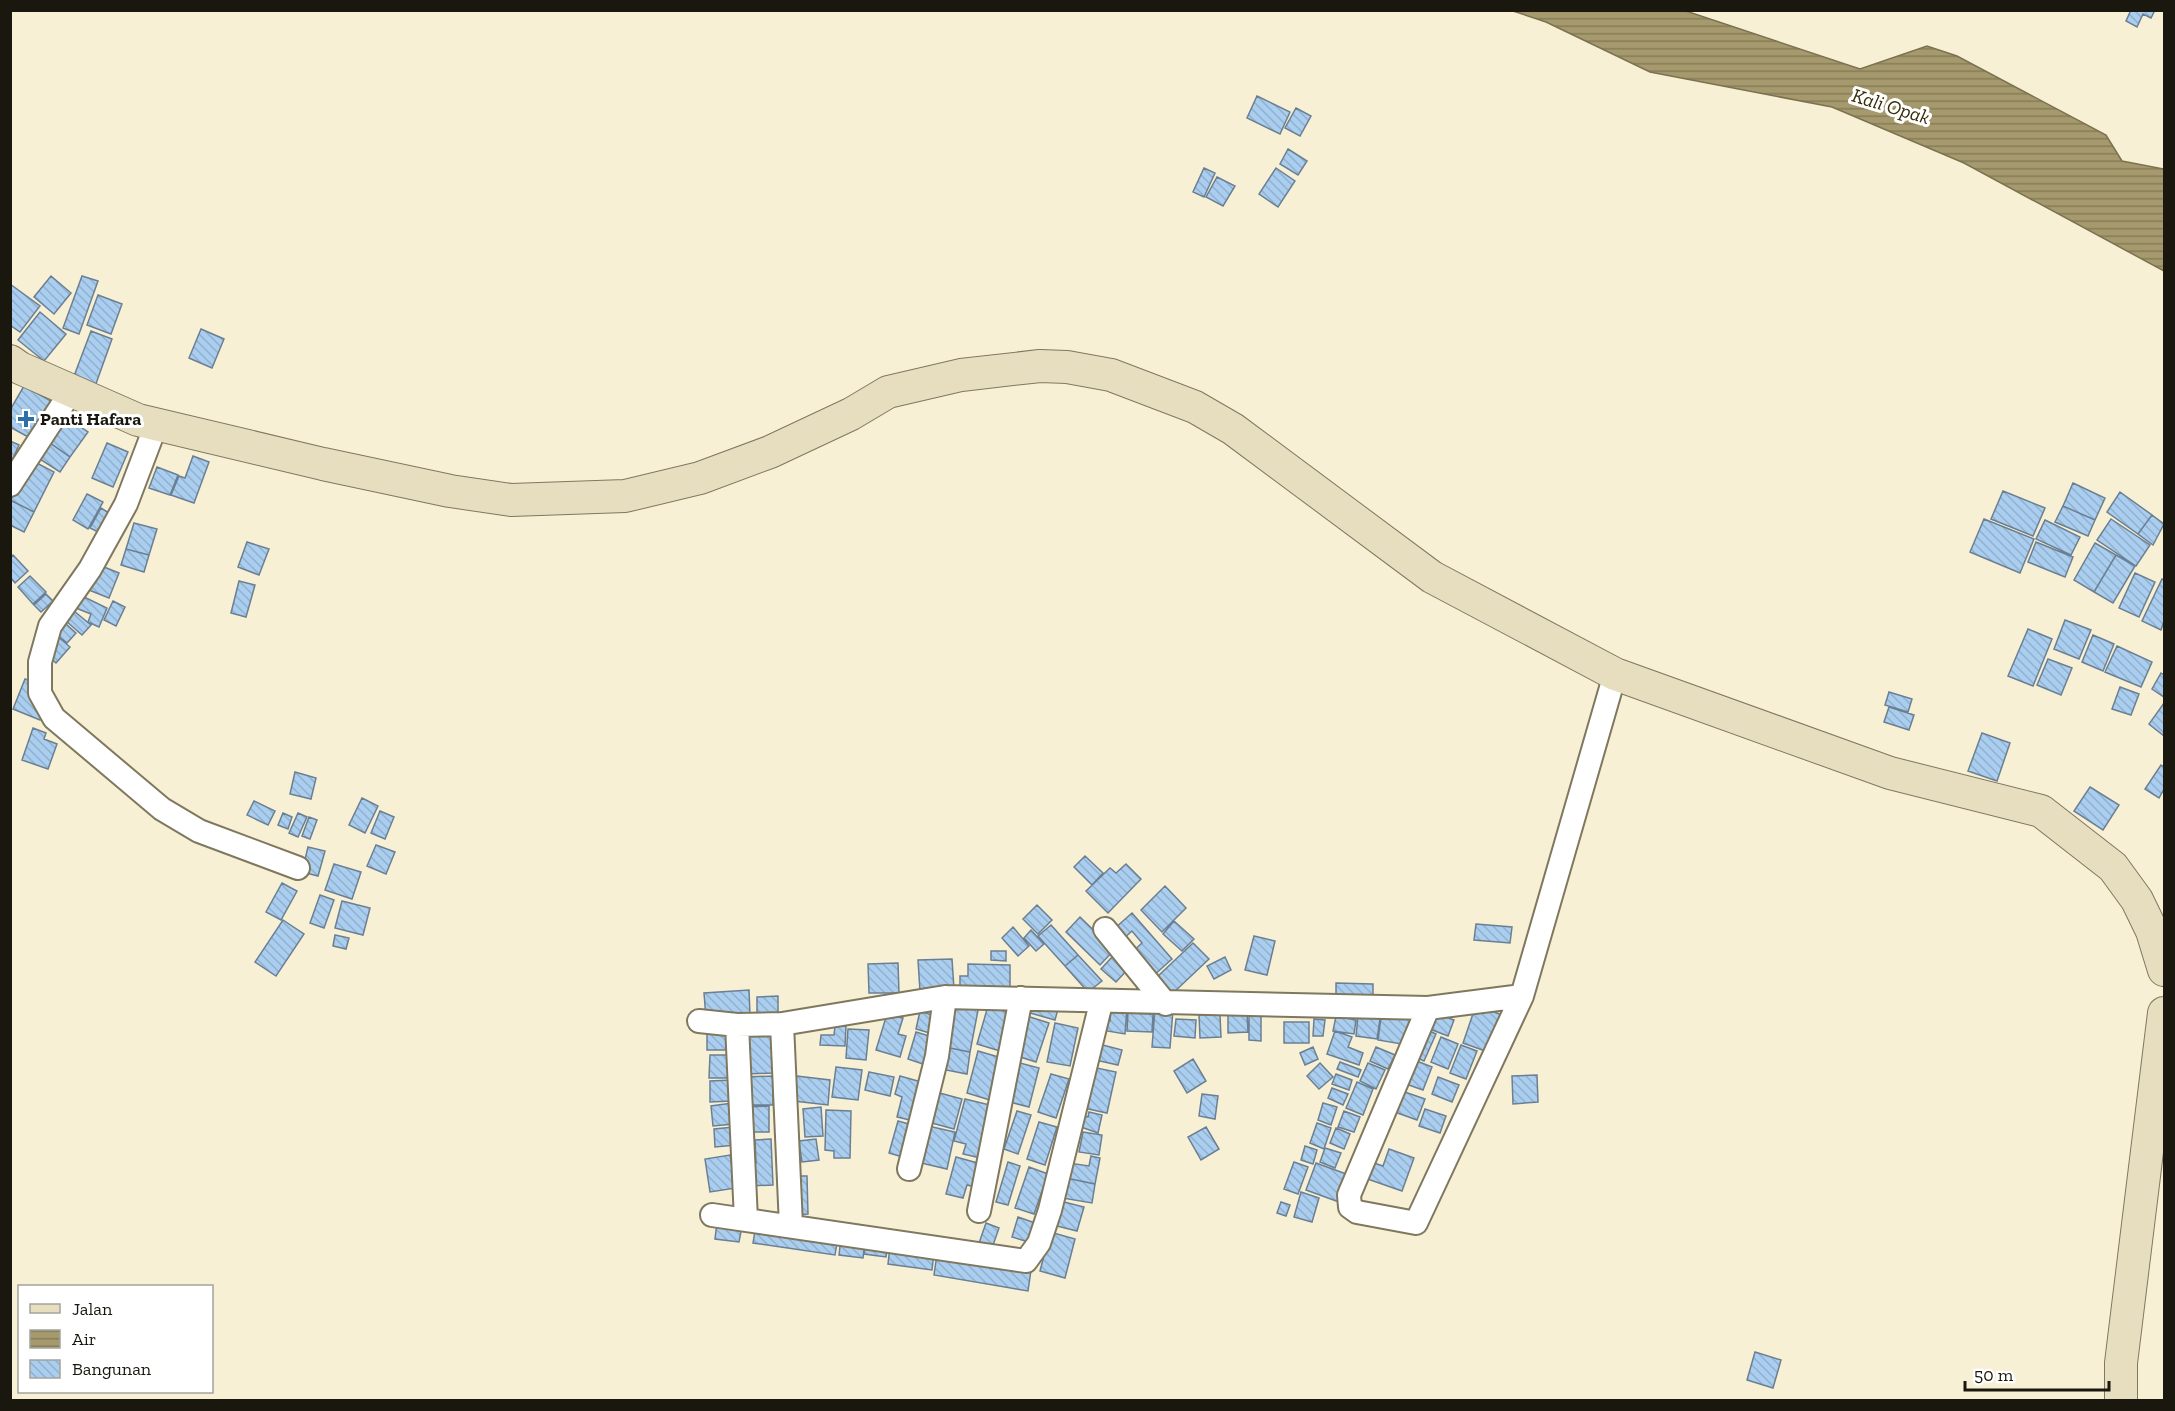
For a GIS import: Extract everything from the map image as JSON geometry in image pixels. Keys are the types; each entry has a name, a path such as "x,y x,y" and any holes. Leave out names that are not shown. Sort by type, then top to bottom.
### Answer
{"street":[{"path":"10,361 20,368 138,420 322,464 511,500 625,496 700,478 770,452 851,414 888,392 961,375 1028,368 1067,367 1088,370 1158,391 1195,407 1233,429 1432,577 1615,674 1890,773 2041,811 2113,867 2137,900 2152,932 2164,970"},
{"path":"10,485 72,390"},
{"path":"156,424 126,504 90,569 50,626 40,662 40,693 54,718 162,809 198,831 298,868"},
{"path":"1428,1008 1349,1195 1350,1207 1357,1212 1416,1223 1522,996 1615,674"},
{"path":"1105,929 1166,1004"},
{"path":"699,1021 737,1025 782,1024 945,997 1022,998 1101,1003 1428,1008 1522,996"},
{"path":"909,1169 937,1056 945,997"},
{"path":"979,1211 1022,998"},
{"path":"712,1215 1026,1261 1039,1244 1050,1210 1101,1003"},
{"path":"2121,1401 2121,1363 2164,1013"},
{"path":"782,1024 791,1226"},
{"path":"737,1025 746,1220"}],"water":[{"name":"Kali Opak","path":"1513,11 1686,11 1860,69 1927,46 1957,56 2106,135 2122,161 2164,169 2164,271 1964,163 1832,107 1650,72 1546,22"}],"building":[{"path":"2131,10 2155,10 2151,18 2143,14 2137,27 2126,21"},
{"path":"1257,96 1290,112 1280,134 1247,118"},
{"path":"1296,108 1311,116 1300,136 1285,128"},
{"path":"1288,149 1307,161 1298,175 1280,164"},
{"path":"1204,168 1215,173 1204,197 1193,192"},
{"path":"1276,168 1295,181 1278,207 1259,194"},
{"path":"1217,177 1235,186 1223,206 1206,197"},
{"path":"51,276 71,293 54,314 34,297"},
{"path":"82,276 98,281 79,334 63,328"},
{"path":"10,284 40,306 20,332 10,325"},
{"path":"98,295 122,304 111,334 87,325"},
{"path":"40,312 66,334 44,361 18,340"},
{"path":"201,329 224,339 212,368 189,358"},
{"path":"91,331 112,339 93,392 71,384"},
{"name":"Panti Hafara","path":"24,386 51,401 30,438 10,427 10,410"},
{"path":"60,413 88,432 70,457 43,438"},
{"path":"43,438 70,457 60,472 32,454"},
{"path":"10,441 19,445 10,465"},
{"path":"107,443 128,452 113,487 92,478"},
{"path":"193,456 209,462 194,503 171,495 179,476 185,478"},
{"path":"31,460 54,472 34,512 10,500"},
{"path":"157,467 178,475 170,495 149,488"},
{"path":"2073,483 2105,498 2095,520 2063,506"},
{"path":"2003,491 2045,508 2033,536 1991,519"},
{"path":"2120,492 2152,515 2138,534 2107,512"},
{"path":"87,494 103,502 88,529 73,520"},
{"path":"10,500 34,512 24,532 10,525"},
{"path":"2063,506 2095,520 2088,536 2055,522"},
{"path":"101,508 114,516 104,535 90,528"},
{"path":"2152,515 2164,524 2153,545 2138,534"},
{"path":"1984,519 2034,539 2020,573 1970,552"},
{"path":"2111,519 2150,545 2136,566 2097,540"},
{"path":"2045,520 2080,537 2071,555 2036,539"},
{"path":"134,523 157,529 149,555 126,549"},
{"path":"247,542 269,549 259,575 238,567"},
{"path":"2036,542 2073,557 2065,577 2028,562"},
{"path":"2095,543 2116,555 2094,592 2074,580"},
{"path":"126,549 149,555 144,572 121,565"},
{"path":"13,555 28,571 15,583 10,577 10,558"},
{"path":"2116,555 2135,566 2113,603 2094,592"},
{"path":"99,565 119,573 109,598 89,590"},
{"path":"2135,573 2155,582 2139,617 2119,608"},
{"path":"30,576 46,592 33,604 18,587"},
{"path":"2162,579 2164,580 2164,621 2161,630 2142,621"},
{"path":"239,581 255,585 246,617 231,613"},
{"path":"46,594 53,601 41,612 34,605"},
{"path":"82,596 107,608 99,627 88,622 91,614 76,608"},
{"path":"113,601 125,607 116,626 104,620"},
{"path":"74,611 91,625 82,635 66,621"},
{"path":"2065,620 2091,630 2079,659 2054,649"},
{"path":"66,624 76,633 67,643 57,635"},
{"path":"2028,629 2052,639 2033,686 2008,676"},
{"path":"55,634 70,647 56,663 45,653"},
{"path":"2093,635 2114,644 2103,671 2082,662"},
{"path":"2117,646 2152,662 2141,687 2105,672"},
{"path":"2048,659 2072,668 2061,695 2037,685"},
{"path":"2161,673 2164,675 2164,697 2152,689"},
{"path":"25,679 36,683 30,698 46,705 40,720 13,709"},
{"path":"2120,687 2139,694 2131,715 2112,709"},
{"path":"1889,692 1912,699 1908,712 1885,705"},
{"path":"2164,703 2164,736 2149,724"},
{"path":"1889,707 1914,715 1909,730 1884,722"},
{"path":"33,728 46,733 44,739 57,744 48,769 22,760"},
{"path":"1982,733 2010,743 1997,781 1968,771"},
{"path":"2161,765 2164,767 2164,789 2159,798 2145,789"},
{"path":"295,772 316,778 311,799 290,794"},
{"path":"2090,787 2119,805 2103,830 2074,811"},
{"path":"362,798 378,806 365,833 349,825"},
{"path":"254,801 275,811 268,825 247,815"},
{"path":"380,811 394,817 385,839 371,833"},
{"path":"283,813 292,817 288,829 278,825"},
{"path":"298,813 307,817 298,837 289,833"},
{"path":"309,817 317,820 310,839 302,836"},
{"path":"376,845 395,852 386,874 367,866"},
{"path":"308,847 325,851 318,876 302,872"},
{"path":"1085,856 1103,873 1092,885 1074,867"},
{"path":"334,864 361,872 352,899 325,890"},
{"path":"1126,864 1141,879 1108,913 1086,891 1110,868 1116,873"},
{"path":"282,883 297,891 281,920 266,912"},
{"path":"1165,886 1186,908 1162,932 1141,910"},
{"path":"320,895 334,900 324,928 310,923"},
{"path":"342,901 370,908 363,935 335,928"},
{"path":"1037,905 1052,920 1038,934 1023,919"},
{"path":"1132,913 1172,959 1152,977 1131,953 1142,943 1132,931 1123,939 1114,929"},
{"path":"1080,917 1114,950 1100,965 1066,932"},
{"path":"283,920 304,934 276,976 255,962"},
{"path":"1174,921 1194,939 1182,951 1163,934"},
{"path":"1476,924 1512,927 1510,943 1474,940"},
{"path":"1051,925 1078,955 1065,966 1038,936"},
{"path":"1013,927 1029,946 1018,956 1002,938"},
{"path":"1031,930 1044,944 1036,951 1024,938"},
{"path":"335,935 349,938 346,949 333,946"},
{"path":"1254,936 1275,941 1267,975 1245,970"},
{"path":"1193,943 1209,959 1171,995 1156,978"},
{"path":"991,951 1006,951 1006,961 991,960"},
{"path":"1078,955 1102,981 1088,992 1065,966"},
{"path":"1113,956 1128,969 1116,982 1101,969"},
{"path":"1225,957 1231,970 1214,979 1207,966"},
{"path":"952,959 954,989 920,991 918,960"},
{"path":"898,963 899,993 869,993 868,964"},
{"path":"968,964 1010,965 1010,987 960,986 960,976 968,976"},
{"path":"1336,983 1373,984 1373,999 1336,999"},
{"path":"749,990 750,1015 706,1018 704,993"},
{"path":"778,996 778,1015 757,1015 757,997"},
{"path":"1027,1000 1058,1009 1055,1020 1023,1011"},
{"path":"953,1001 979,1005 970,1052 945,1047"},
{"path":"1476,1005 1502,1015 1488,1052 1463,1043"},
{"path":"988,1006 1011,1013 1000,1051 977,1044"},
{"path":"1111,1007 1127,1008 1125,1034 1101,1030 1102,1020 1110,1021"},
{"path":"1249,1007 1261,1007 1261,1041 1249,1040"},
{"path":"1155,1009 1173,1010 1170,1048 1152,1047"},
{"path":"1382,1010 1411,1014 1407,1045 1378,1040"},
{"path":"920,1011 932,1015 936,1035 916,1029"},
{"path":"1432,1012 1454,1020 1448,1036 1427,1028"},
{"path":"1128,1013 1153,1014 1152,1032 1127,1031"},
{"path":"1228,1013 1247,1013 1248,1032 1228,1033"},
{"path":"887,1014 903,1018 898,1034 906,1036 900,1057 876,1050"},
{"path":"1199,1015 1220,1015 1221,1037 1200,1038"},
{"path":"1027,1016 1049,1023 1036,1062 1014,1055"},
{"path":"1336,1016 1356,1020 1354,1034 1333,1031"},
{"path":"1358,1016 1380,1019 1377,1039 1356,1036"},
{"path":"1176,1019 1196,1020 1195,1038 1174,1036"},
{"path":"1314,1019 1325,1020 1323,1036 1313,1036"},
{"path":"1284,1022 1309,1022 1309,1043 1284,1043"},
{"path":"1055,1023 1078,1028 1070,1066 1047,1062"},
{"path":"835,1026 846,1026 845,1046 820,1045 821,1035 834,1035"},
{"path":"729,1028 729,1050 707,1050 707,1029"},
{"path":"772,1028 773,1073 745,1074 743,1030"},
{"path":"1422,1028 1436,1034 1424,1061 1411,1055"},
{"path":"848,1029 869,1030 866,1060 846,1058"},
{"path":"1335,1031 1352,1037 1348,1047 1363,1053 1359,1065 1327,1054"},
{"path":"916,1032 939,1039 934,1057 926,1054 923,1064 908,1059"},
{"path":"1441,1037 1458,1044 1448,1069 1431,1062"},
{"path":"1095,1043 1122,1050 1118,1065 1091,1059"},
{"path":"1461,1045 1477,1051 1466,1079 1450,1073"},
{"path":"945,1047 970,1052 967,1074 941,1069"},
{"path":"1313,1047 1318,1059 1305,1065 1300,1053"},
{"path":"1376,1047 1395,1055 1388,1069 1370,1061"},
{"path":"978,1051 1002,1058 990,1100 967,1093"},
{"path":"710,1055 731,1055 731,1078 709,1078"},
{"path":"1193,1059 1206,1081 1187,1093 1174,1071"},
{"path":"1414,1060 1432,1067 1423,1090 1406,1084"},
{"path":"1016,1062 1039,1068 1029,1107 1006,1101"},
{"path":"1340,1062 1361,1070 1358,1077 1337,1069"},
{"path":"1320,1063 1333,1077 1319,1089 1307,1076"},
{"path":"1368,1063 1385,1070 1376,1089 1360,1081"},
{"path":"1087,1066 1116,1072 1107,1113 1079,1107"},
{"path":"836,1067 862,1070 858,1100 832,1097"},
{"path":"869,1072 894,1077 890,1096 865,1090"},
{"path":"1051,1074 1069,1079 1056,1118 1038,1112"},
{"path":"1336,1074 1352,1080 1349,1090 1332,1084"},
{"path":"788,1075 830,1080 828,1105 785,1100"},
{"path":"1537,1075 1538,1102 1513,1104 1512,1076"},
{"path":"773,1076 773,1105 744,1105 744,1077"},
{"path":"900,1076 925,1083 914,1121 897,1117 902,1097 895,1094"},
{"path":"1438,1077 1459,1085 1452,1102 1432,1094"},
{"path":"731,1080 731,1101 710,1102 710,1081"},
{"path":"1357,1082 1373,1089 1363,1115 1346,1108"},
{"path":"1332,1088 1348,1094 1343,1105 1328,1098"},
{"path":"1399,1090 1425,1099 1417,1120 1392,1111"},
{"path":"936,1092 962,1099 954,1129 928,1122"},
{"path":"1202,1094 1218,1096 1215,1119 1199,1116"},
{"path":"965,1099 994,1106 981,1158 963,1154 966,1144 954,1141"},
{"path":"732,1103 734,1124 713,1126 711,1106"},
{"path":"1323,1103 1337,1107 1331,1125 1318,1120"},
{"path":"769,1106 769,1132 744,1132 743,1107"},
{"path":"821,1107 823,1136 805,1137 803,1109"},
{"path":"1425,1109 1446,1116 1440,1133 1419,1126"},
{"path":"826,1110 851,1111 850,1158 834,1158 834,1151 825,1150"},
{"path":"1017,1111 1031,1115 1018,1154 1004,1149"},
{"path":"1344,1111 1360,1117 1354,1132 1338,1127"},
{"path":"1089,1112 1102,1115 1098,1133 1078,1126 1081,1116 1088,1117"},
{"path":"898,1121 916,1126 906,1158 889,1153"},
{"path":"1039,1122 1057,1127 1045,1165 1027,1159"},
{"path":"1317,1123 1331,1128 1324,1149 1310,1143"},
{"path":"928,1126 955,1132 947,1169 921,1163"},
{"path":"734,1127 736,1145 715,1147 714,1129"},
{"path":"1206,1127 1219,1149 1201,1160 1188,1137"},
{"path":"1336,1128 1350,1134 1344,1149 1330,1143"},
{"path":"1083,1132 1102,1135 1099,1155 1079,1152"},
{"path":"771,1139 773,1185 747,1186 746,1163 756,1163 755,1140"},
{"path":"816,1139 819,1160 802,1162 799,1141"},
{"path":"1305,1146 1317,1150 1313,1164 1301,1160"},
{"path":"1325,1148 1341,1153 1335,1168 1320,1162"},
{"path":"1389,1149 1414,1158 1402,1191 1359,1176 1365,1160 1383,1166"},
{"path":"730,1155 736,1188 710,1192 705,1159"},
{"path":"1091,1156 1100,1158 1095,1184 1066,1178 1069,1163 1089,1166"},
{"path":"956,1157 985,1165 979,1188 967,1185 963,1198 946,1194"},
{"path":"1008,1162 1020,1166 1008,1205 996,1202"},
{"path":"1294,1162 1308,1167 1298,1194 1284,1189"},
{"path":"1316,1163 1349,1175 1339,1202 1306,1190"},
{"path":"1029,1167 1048,1174 1034,1214 1015,1208"},
{"path":"792,1176 807,1176 808,1214 793,1215"},
{"path":"1066,1178 1095,1184 1092,1203 1062,1198"},
{"path":"1301,1192 1319,1198 1312,1222 1294,1217"},
{"path":"1060,1201 1084,1207 1077,1231 1053,1225"},
{"path":"1281,1202 1290,1205 1286,1216 1277,1213"},
{"path":"1018,1217 1038,1224 1032,1243 1012,1237"},
{"path":"717,1222 742,1226 739,1242 715,1239"},
{"path":"986,1223 999,1228 992,1248 979,1243"},
{"path":"756,1225 838,1237 835,1255 753,1243"},
{"path":"1050,1232 1075,1239 1065,1278 1040,1271"},
{"path":"841,1238 865,1241 863,1258 839,1255"},
{"path":"866,1240 888,1244 886,1257 864,1254"},
{"path":"890,1246 934,1252 932,1270 888,1264"},
{"path":"937,1254 1031,1270 1028,1291 934,1275"},
{"path":"1755,1352 1781,1360 1773,1388 1747,1380"}],"place":[{"name":"Panti Hafara","path":"26,419"}]}
